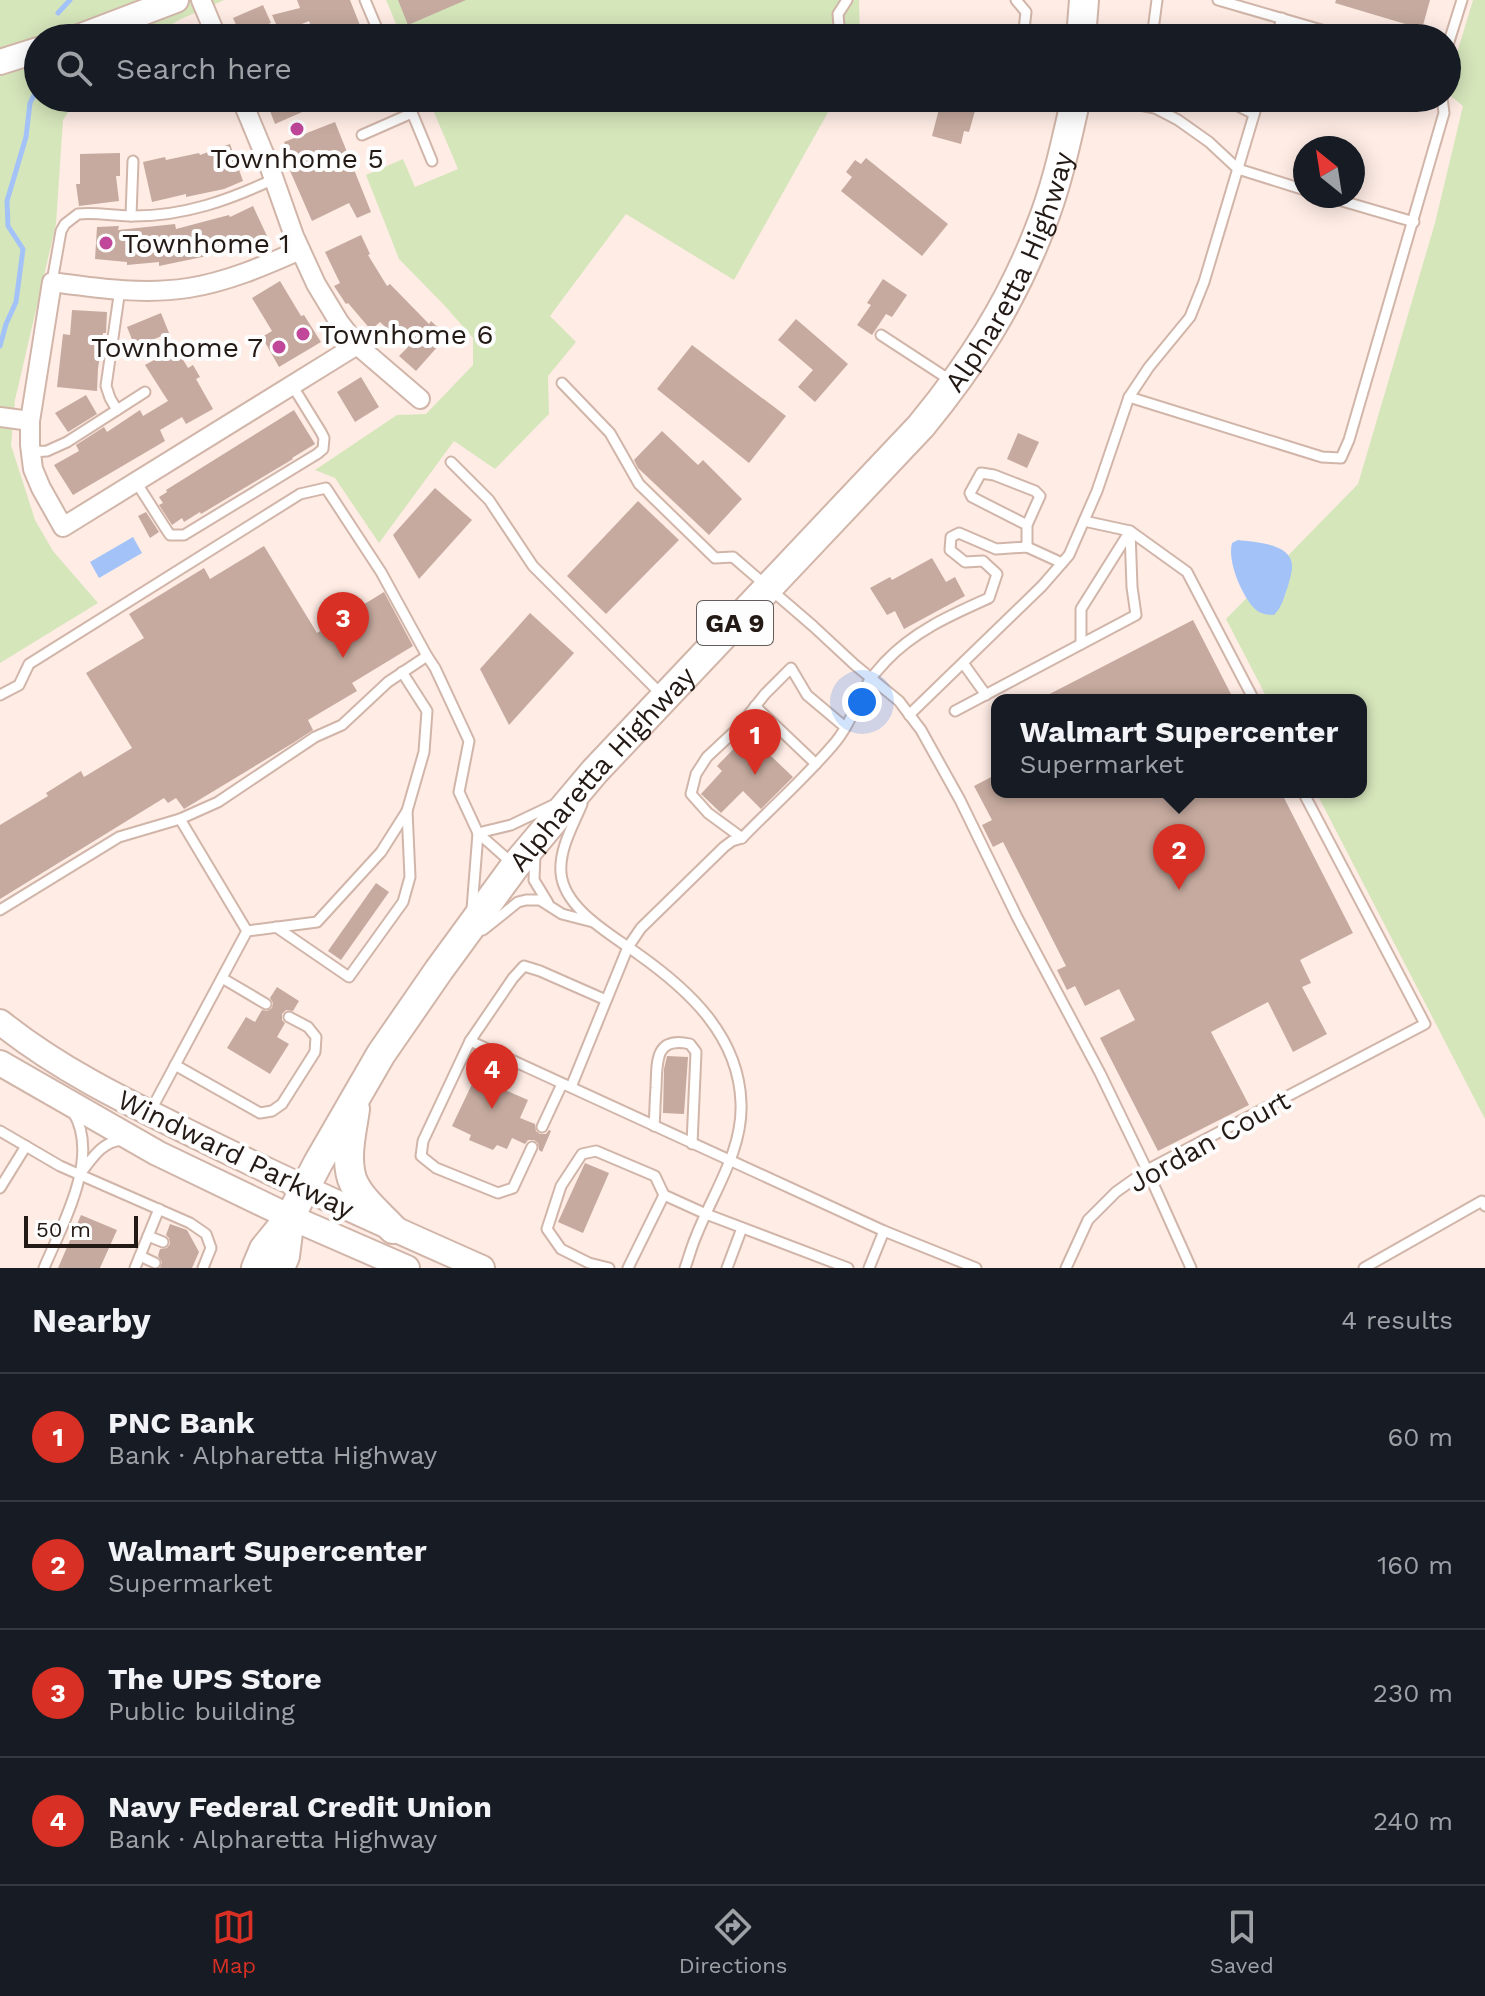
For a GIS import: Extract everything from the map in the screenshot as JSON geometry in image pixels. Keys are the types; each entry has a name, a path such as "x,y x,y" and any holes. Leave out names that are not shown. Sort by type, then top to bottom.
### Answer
{"main road":[{"path":"1082,24 1084,0"},
{"name":"Alpharetta Highway","path":"290,1217 381,1054 515,866 579,789 921,426 956,383 1004,308 1032,248 1058,171 1073,112"},
{"path":"356,1096 349,1160 352,1180 362,1196 393,1229"},
{"name":"GA 9","path":"256,1268 264,1249 290,1217"},
{"name":"GA 9","path":"280,1268 285,1256 290,1217"}],"street":[{"path":"113,24 176,0"},
{"path":"201,0 211,24"},
{"path":"0,60 24,53"},
{"path":"247,112 316,284 357,345 420,399"},
{"path":"300,250 221,281 189,288 153,291 52,282 30,421 31,452 33,469 41,488 63,527 357,345"},
{"path":"0,417 30,421"},
{"name":"Windward Parkway","path":"0,1022 70,1071 149,1113 304,1189 482,1268"},
{"name":"Windward Parkway","path":"0,1063 157,1153 290,1217 407,1268"}],"lane":[{"path":"365,0 375,24"},
{"path":"839,24 838,14 847,0"},
{"path":"1016,0 1026,12 1025,24"},
{"path":"1154,24 1157,0"},
{"path":"1218,0 1302,24"},
{"path":"1454,24 1462,0"},
{"path":"1280,24 1282,18"},
{"path":"1163,112 1209,142 1238,169 1293,186"},
{"path":"909,715 1042,586 1069,555 1097,491 1129,397 1190,317 1204,282 1238,169 1254,114 1250,112"},
{"path":"1129,397 1322,457 1341,458 1414,222 1444,112"},
{"path":"362,135 412,113 432,161"},
{"path":"131,216 133,161"},
{"path":"52,282 61,231 78,214 159,215 203,207 274,179"},
{"path":"1365,208 1414,222"},
{"path":"117,410 106,386 120,289"},
{"path":"881,335 956,383"},
{"path":"562,383 610,433 639,484 715,558 733,557 769,587 899,701 921,730 1100,1073 1191,1268"},
{"path":"136,482 170,535 184,535 317,454 323,449 324,438 292,385"},
{"path":"31,452 56,447 145,392"},
{"path":"451,462 489,500 533,566 665,697"},
{"path":"1027,525 976,500 970,493 981,473 994,475 1035,491 1040,496 1027,525 1027,547"},
{"path":"0,695 19,685 29,664 300,494 326,488 381,572 435,668 469,741 459,792 478,833 515,866"},
{"path":"1084,521 1130,531 1187,572 1251,694"},
{"path":"955,711 1136,615 1130,531"},
{"path":"1081,644 1081,609 1130,531"},
{"path":"542,1127 566,1086 628,947 641,928 724,847 742,838 816,764 836,742 871,678 890,657 919,632 989,598 997,574 983,561 965,562 950,550 951,537 959,533 996,549 1027,547 1062,563"},
{"path":"0,910 119,837 180,819 218,802 315,737 342,725 388,682 427,656"},
{"path":"963,663 986,695"},
{"path":"742,838 708,813 691,794 696,774 707,757 737,729 791,668 807,695 845,727"},
{"path":"247,931 317,922 381,852 407,811 424,752 427,711 402,672"},
{"path":"755,706 816,764"},
{"path":"478,833 511,825 579,789"},
{"path":"550,907 534,880 534,856 579,789"},
{"path":"579,789 561,854 561,876 570,897 593,922 691,996 710,1017 725,1042 736,1072 741,1103 739,1132 685,1268"},
{"name":"Jordan Court","path":"1066,1268 1088,1220 1116,1192 1147,1170 1425,1024 1306,798"},
{"path":"276,927 349,977 403,902 410,877 407,811"},
{"path":"180,819 247,931"},
{"path":"470,927 478,833"},
{"path":"439,970 518,902 540,900 562,914 593,922"},
{"path":"149,1113 247,931"},
{"path":"532,1147 513,1188 498,1193 436,1168 421,1156 423,1141 470,1041 524,966 606,1000"},
{"path":"222,978 266,1004"},
{"path":"175,1065 260,1113 272,1111 282,1104 315,1052 316,1037 308,1027 289,1017"},
{"path":"470,1041 884,1231 976,1268"},
{"path":"654,1126 659,1053 667,1044 680,1041 690,1044 696,1052 692,1144"},
{"path":"44,1268 80,1174 83,1137 77,1118 65,1101"},
{"path":"0,1131 60,1166 190,1223 206,1234 211,1248 202,1262"},
{"path":"80,1174 99,1149 113,1141 133,1139"},
{"path":"0,1188 26,1146"},
{"path":"609,1268 589,1263 561,1249 547,1229 561,1186 582,1154 596,1151 655,1176 664,1195 836,1266 848,1268"},
{"path":"628,1268 664,1195"},
{"path":"1364,1268 1484,1202"},
{"path":"135,1268 159,1209"},
{"path":"727,1268 742,1228"},
{"path":"869,1268 884,1231"},
{"path":"148,1236 163,1242"},
{"path":"140,1256 155,1263"}],"green space":[{"path":"0,0 224,0 172,24 24,24 24,112 68,112 63,120 56,224 15,400 11,445 35,520 53,551 98,603 0,663"},
{"path":"386,0 859,0 860,24 396,24"},
{"path":"1473,0 1485,0 1485,1119 1319,798 1367,798 1367,694 1265,694 1226,619 1358,484 1435,223 1463,106 1461,40"},
{"path":"434,112 828,112 734,280 626,214 550,316 576,342 548,376 549,414 495,469 454,441 379,543 335,478 315,470 397,415 426,414 473,365 473,338 399,259 366,175 403,159 415,187 458,169"}],"water":[{"path":"133,537 142,553 99,578 90,562"},
{"path":"1238,540 1276,547 1288,554 1291,560 1288,586 1274,615 1257,611 1241,587 1231,550 1232,543"}],"building":[{"path":"297,0 350,0 359,24 310,24 309,21 276,24 272,15 300,8"},
{"path":"398,0 466,0 410,24 408,24"},
{"path":"1336,0 1430,0 1423,24 1405,24 1335,3"},
{"path":"263,5 271,23 236,24 233,18"},
{"path":"270,112 302,112 275,124"},
{"path":"938,112 975,112 969,132 964,131 961,144 932,136"},
{"path":"335,122 371,212 357,218 349,203 312,221 287,164 293,162 284,142"},
{"path":"230,144 243,181 224,189 152,202 143,162 200,155"},
{"path":"120,153 120,176 116,176 119,201 79,206 76,184 80,184 80,154"},
{"path":"866,158 948,224 922,256 841,191 852,177 846,172 855,160 861,164"},
{"path":"253,206 267,236 244,247 159,266 159,262 127,265 127,262 95,259 97,227 119,226 118,230 175,224 176,229 230,217"},
{"path":"361,235 368,255 387,286 390,284 429,324 431,321 447,336 416,371 399,356 407,348 380,322 371,330 346,304 334,286 340,283 325,252"},
{"path":"883,279 907,295 892,317 886,314 872,335 857,325"},
{"path":"280,281 321,342 279,367 262,337 272,331 252,298"},
{"path":"72,310 107,312 97,391 57,387 63,334 70,335"},
{"path":"161,313 169,333 135,347 127,327"},
{"path":"796,319 848,364 815,402 798,387 813,370 778,340"},
{"path":"692,345 786,416 749,463 657,389"},
{"path":"176,348 188,368 193,365 200,377 196,379 213,409 186,424 182,417 160,430 165,441 73,495 54,465 79,451 76,445 104,427 107,432 140,410 143,416 168,401 145,365"},
{"path":"361,377 379,407 355,422 337,392"},
{"path":"86,395 97,414 68,432 55,413"},
{"path":"294,410 315,444 201,514 184,522 182,518 172,525 159,505 163,503 159,497 166,490"},
{"path":"662,431 698,465 703,460 742,499 709,535 638,468 634,460"},
{"path":"1018,433 1039,442 1027,468 1007,459"},
{"path":"435,488 472,520 419,579 393,535"},
{"path":"638,501 679,540 606,614 567,576"},
{"path":"146,512 159,532 150,538 138,516"},
{"path":"264,546 317,633 384,592 413,646 352,683 357,691 308,720 313,730 293,743 184,809 176,798 168,803 164,798 0,899 0,825 48,796 46,793 81,771 84,777 132,748 86,673 144,638 129,614 204,568 210,579"},
{"path":"932,558 946,582 955,577 965,596 904,629 895,611 887,615 870,588"},
{"path":"530,613 574,653 509,725 480,669"},
{"path":"1193,620 1231,694 1050,694"},
{"path":"748,734 793,777 761,809 743,791 721,813 701,794 722,771 717,766"},
{"path":"991,777 991,798 1284,798 1353,933 1300,960 1311,983 1302,987 1327,1034 1293,1052 1268,1002 1211,1032 1249,1105 1158,1151 1100,1038 1135,1020 1119,989 1085,1006 1075,986 1067,990 1057,970 1066,966 1003,842 993,847 982,825 992,820 974,786"},
{"path":"376,883 389,892 341,960 328,951"},
{"path":"277,987 299,1001 293,1011 286,1010 282,1014 285,1023 277,1037 289,1044 270,1074 227,1048 246,1017 255,1022 262,1010 272,1008 270,998"},
{"path":"667,1056 688,1057 684,1114 663,1113"},
{"path":"473,1082 489,1088 491,1084 528,1100 520,1118 535,1124 540,1134 551,1131 542,1152 534,1140 528,1140 525,1144 512,1138 507,1149 497,1145 493,1150 469,1140 471,1135 452,1126"},
{"path":"585,1163 609,1173 583,1233 558,1222"},
{"path":"81,1215 117,1230 100,1268 58,1268"},
{"path":"170,1224 187,1230 199,1252 192,1268 160,1268 162,1262 158,1256 160,1249 170,1244 166,1235"}],"waterway":[{"path":"58,13 70,0"},
{"path":"0,346 16,302 23,249 8,226 7,201 26,137 29,112"}],"place":[{"name":"Townhome 5","path":"297,129"},
{"name":"Townhome 1","path":"106,243"},
{"name":"Townhome 6","path":"303,334"},
{"name":"Townhome 7","path":"279,347"},
{"name":"The UPS Store","path":"343,658"},
{"name":"PNC Bank","path":"755,775"},
{"name":"Walmart Supercenter","path":"1179,890"},
{"name":"Navy Federal Credit Union","path":"492,1109"}]}
